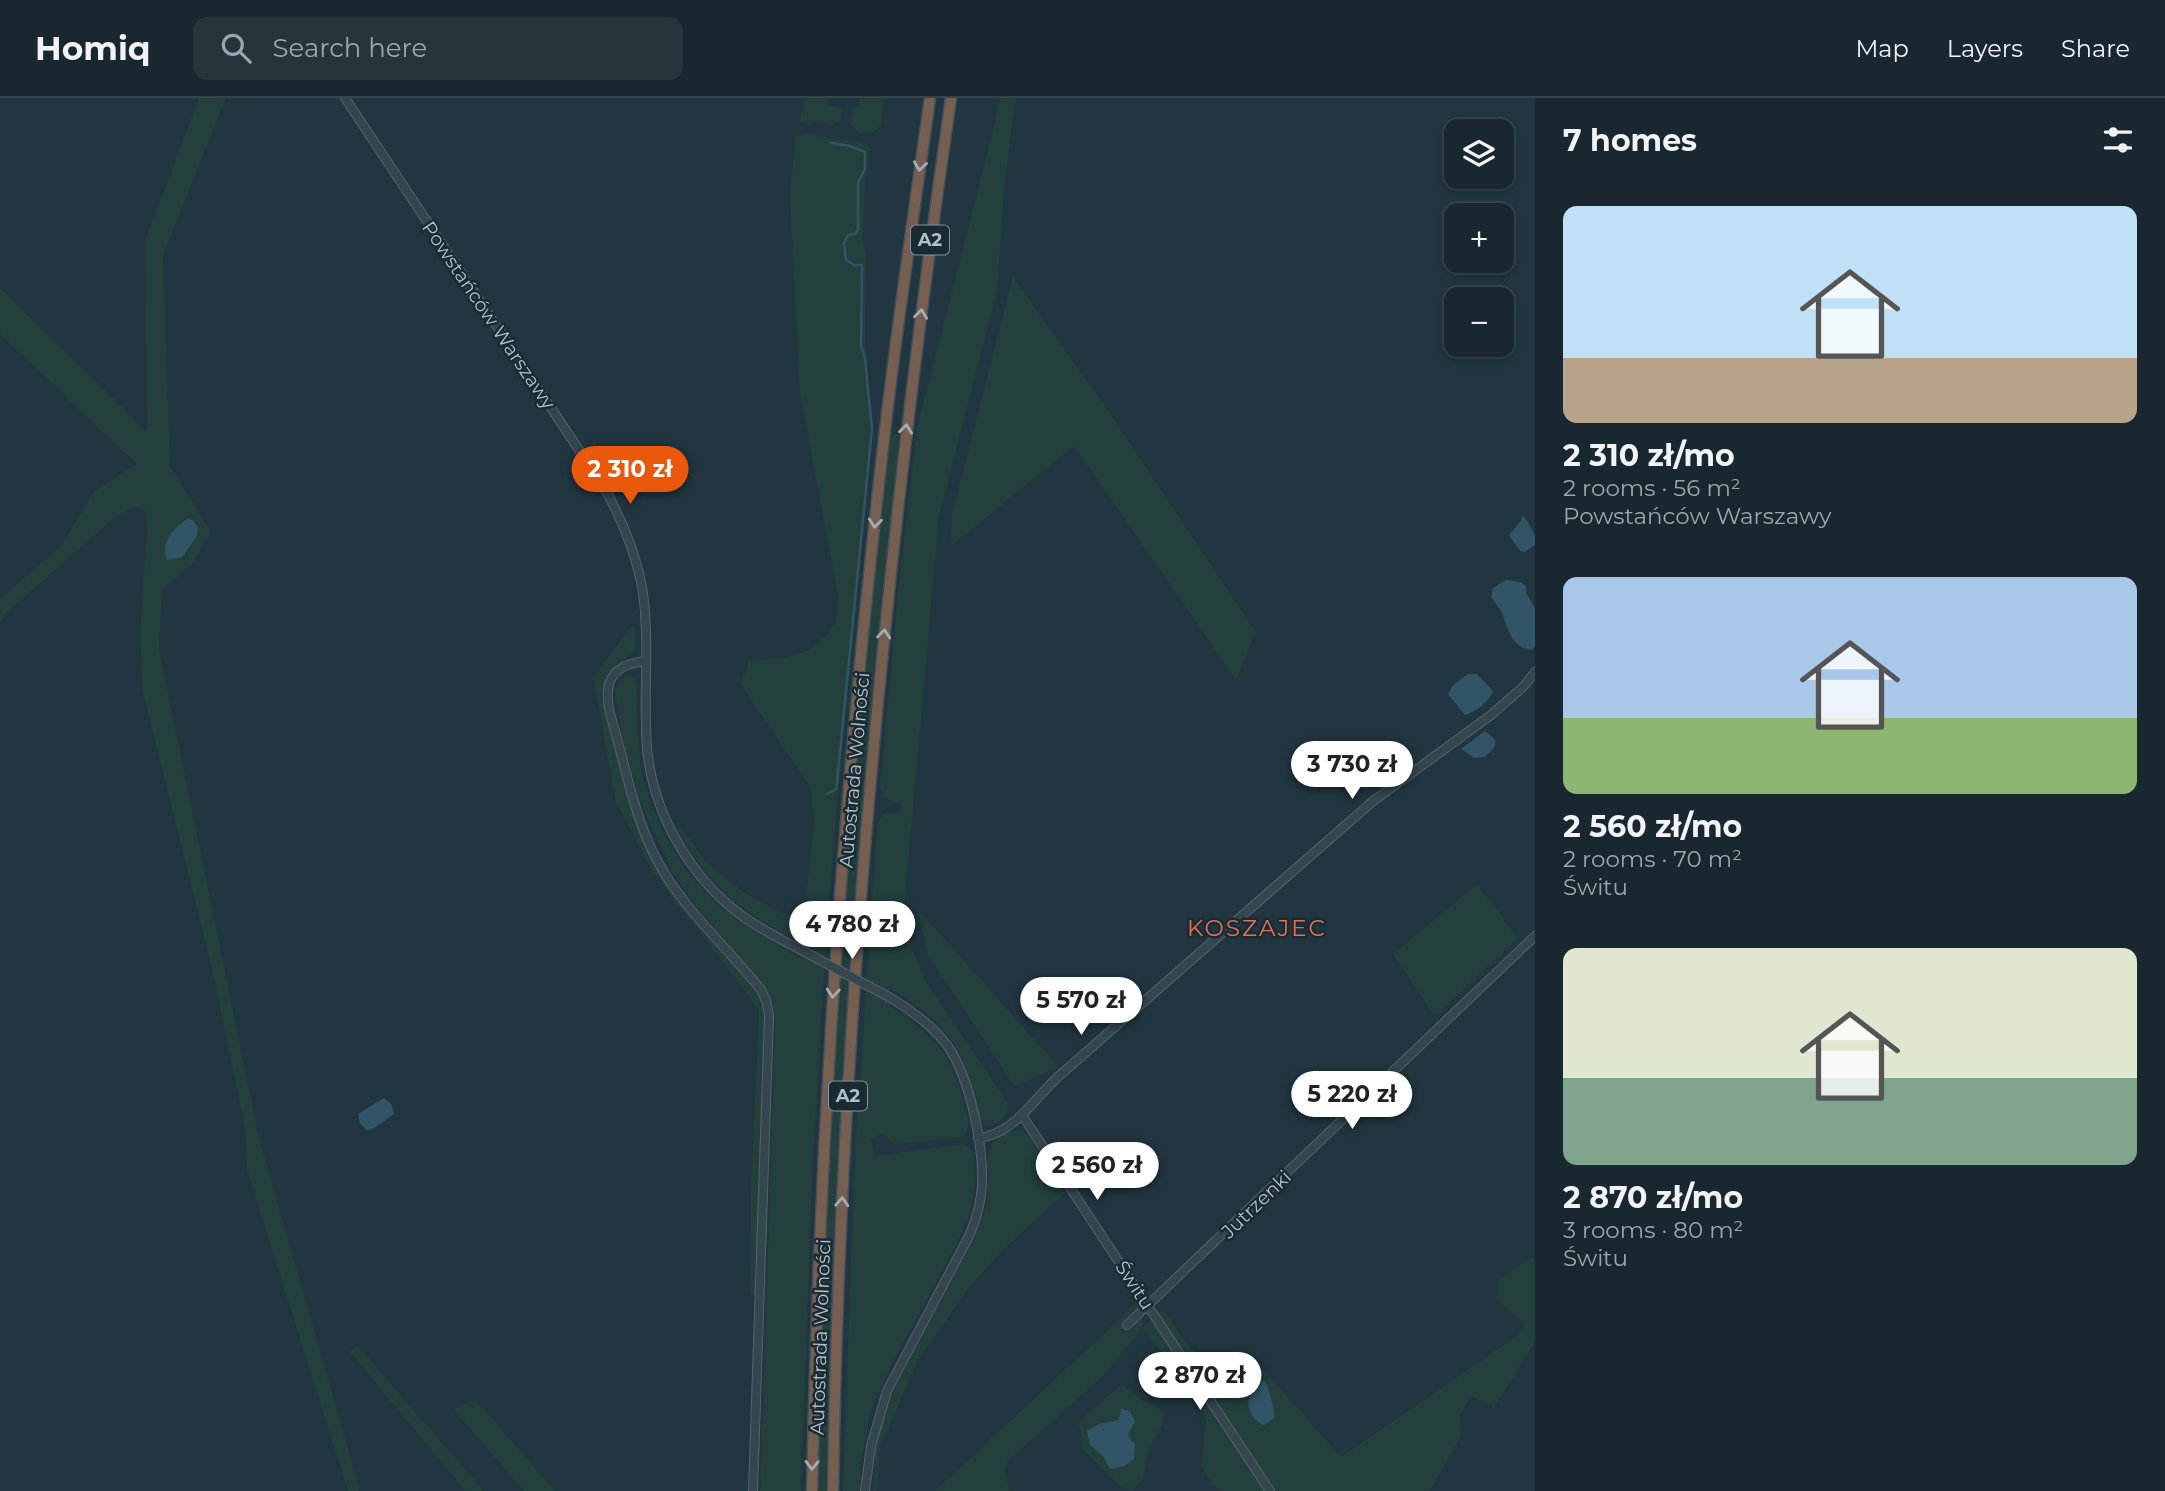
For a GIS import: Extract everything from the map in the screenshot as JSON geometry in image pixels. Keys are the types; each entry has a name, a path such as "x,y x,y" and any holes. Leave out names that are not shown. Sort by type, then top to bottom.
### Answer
{"highway":[{"name":"Autostrada Wolności","path":"812,1491 824,1139 847,803 884,442 930,98"},
{"name":"Autostrada Wolności","path":"833,1491 843,1193 867,817 895,521 951,98"}],"street":[{"name":"Powstańców Warszawy","path":"345,98 614,505 631,545 643,593 649,760 658,799 692,866 725,901 753,923 889,997 929,1025 955,1058 966,1085 978,1138 982,1187 974,1226 883,1401 871,1446 866,1491"},
{"path":"646,660 621,667 611,679 607,690 638,815 663,872 761,989 769,1016 753,1491"},
{"path":"978,1138 992,1135 1022,1115 1046,1087 1373,802 1491,715 1523,687 1535,672"},
{"name":"Jutrzenki","path":"1127,1325 1535,936"},
{"name":"Świtu","path":"1022,1115 1270,1491"}],"green space":[{"path":"199,98 226,98 163,255 170,466 211,532 192,564 162,590 159,649 259,1138 360,1491 348,1491 247,1170 245,1127 210,960 142,688 140,629 147,532 145,511 134,507 114,518 5,614 0,623 0,599 62,545 93,492 137,464 0,334 0,288 147,432 145,241"},
{"path":"804,98 827,98 827,105 843,108 839,122 832,125 815,121 810,125 800,122"},
{"path":"860,98 883,98 882,121 879,128 871,133 860,133 850,123 853,107 858,107"},
{"path":"999,98 1016,98 1005,179 997,291 939,516 904,909 911,947 926,982 1008,1103 1008,1108 1002,1119 986,1127 978,1115 967,1071 954,1044 926,1013 890,988 889,1005 935,1042 949,1061 959,1084 969,1125 961,1137 897,1144 887,1136 880,1135 871,1138 874,1156 963,1144 974,1153 975,1181 971,1210 957,1244 898,1350 871,1410 861,1461 860,1491 843,1491 854,1172 877,824 883,814 901,812 901,802 885,797 880,788 899,582 917,428 995,123"},
{"path":"808,134 869,146 862,240 866,252 865,340 873,422 825,955 813,1156 801,1491 760,1491 774,1005 764,986 702,914 674,875 641,804 621,733 615,691 620,680 626,676 634,677 637,684 639,751 644,781 668,842 680,860 707,894 723,908 800,958 801,944 725,893 704,871 677,829 681,827 706,862 742,891 778,912 794,917 804,914 814,821 810,787 741,682 748,661 786,657 818,644 834,623 837,613 838,596 800,393 790,199 795,136"},
{"path":"1013,277 1108,410 1256,632 1236,680 1074,446 951,546 952,514"},
{"path":"900,434 860,844 828,1491 816,1491 825,1230 850,839 888,449 892,435"},
{"path":"635,625 636,650 614,670 601,696 637,820 657,867 670,889 760,997 765,1016 756,1294 750,1294 751,1187 759,1010 649,865 616,802 593,678 629,629"},
{"path":"1477,884 1518,938 1435,1017 1393,954"},
{"path":"918,909 1058,1067 1014,1086 927,953"},
{"path":"1022,1130 1032,1140 1065,1193 1004,1249 968,1289 917,1362 880,1447 877,1491 873,1491 875,1449 884,1414 984,1215 991,1146 997,1138"},
{"path":"1531,1257 1535,1260 1535,1342 1494,1408 1471,1396 1460,1416 1461,1436 1430,1491 1220,1491 1212,1485 1201,1464 1206,1422 1203,1408 1143,1328 1102,1377 1008,1461 1005,1470 1009,1491 935,1491 1140,1300 1143,1327 1163,1310 1190,1348 1235,1383 1246,1368 1265,1371 1341,1457 1521,1333 1524,1324 1497,1299 1498,1281"},
{"path":"357,1345 484,1491 465,1491 350,1352"},
{"path":"1122,1384 1164,1414 1163,1423 1148,1450 1143,1479 1132,1491 1120,1486 1082,1449 1079,1422"},
{"path":"476,1400 555,1491 524,1491 453,1409"}],"water":[{"path":"1522,516 1535,535 1535,545 1525,552 1520,551 1509,535"},
{"path":"187,519 193,520 198,527 197,536 182,557 167,560 165,548 169,536"},
{"path":"1506,580 1521,582 1526,586 1526,593 1535,608 1535,647 1531,650 1514,641 1501,611 1491,597 1493,588"},
{"path":"1468,674 1477,674 1493,691 1482,706 1465,715 1448,694 1453,685"},
{"path":"1485,731 1495,739 1495,747 1485,757 1474,758 1461,749"},
{"path":"384,1098 392,1105 394,1114 373,1129 366,1130 360,1123 358,1114"},
{"path":"1261,1380 1266,1382 1274,1413 1274,1418 1264,1425 1253,1417 1249,1404 1251,1390"},
{"path":"1121,1408 1130,1412 1135,1421 1128,1435 1135,1445 1134,1459 1125,1466 1110,1469 1103,1456 1090,1445 1087,1431 1099,1424 1119,1420"}],"waterway":[{"path":"827,794 836,789 837,782 872,429 865,359 861,345 862,265 854,265 846,260 844,243 848,235 855,234 858,230 858,183 865,169 865,152 831,143"}],"district":[{"name":"KOSZAJEC","path":"1257,928"}]}
